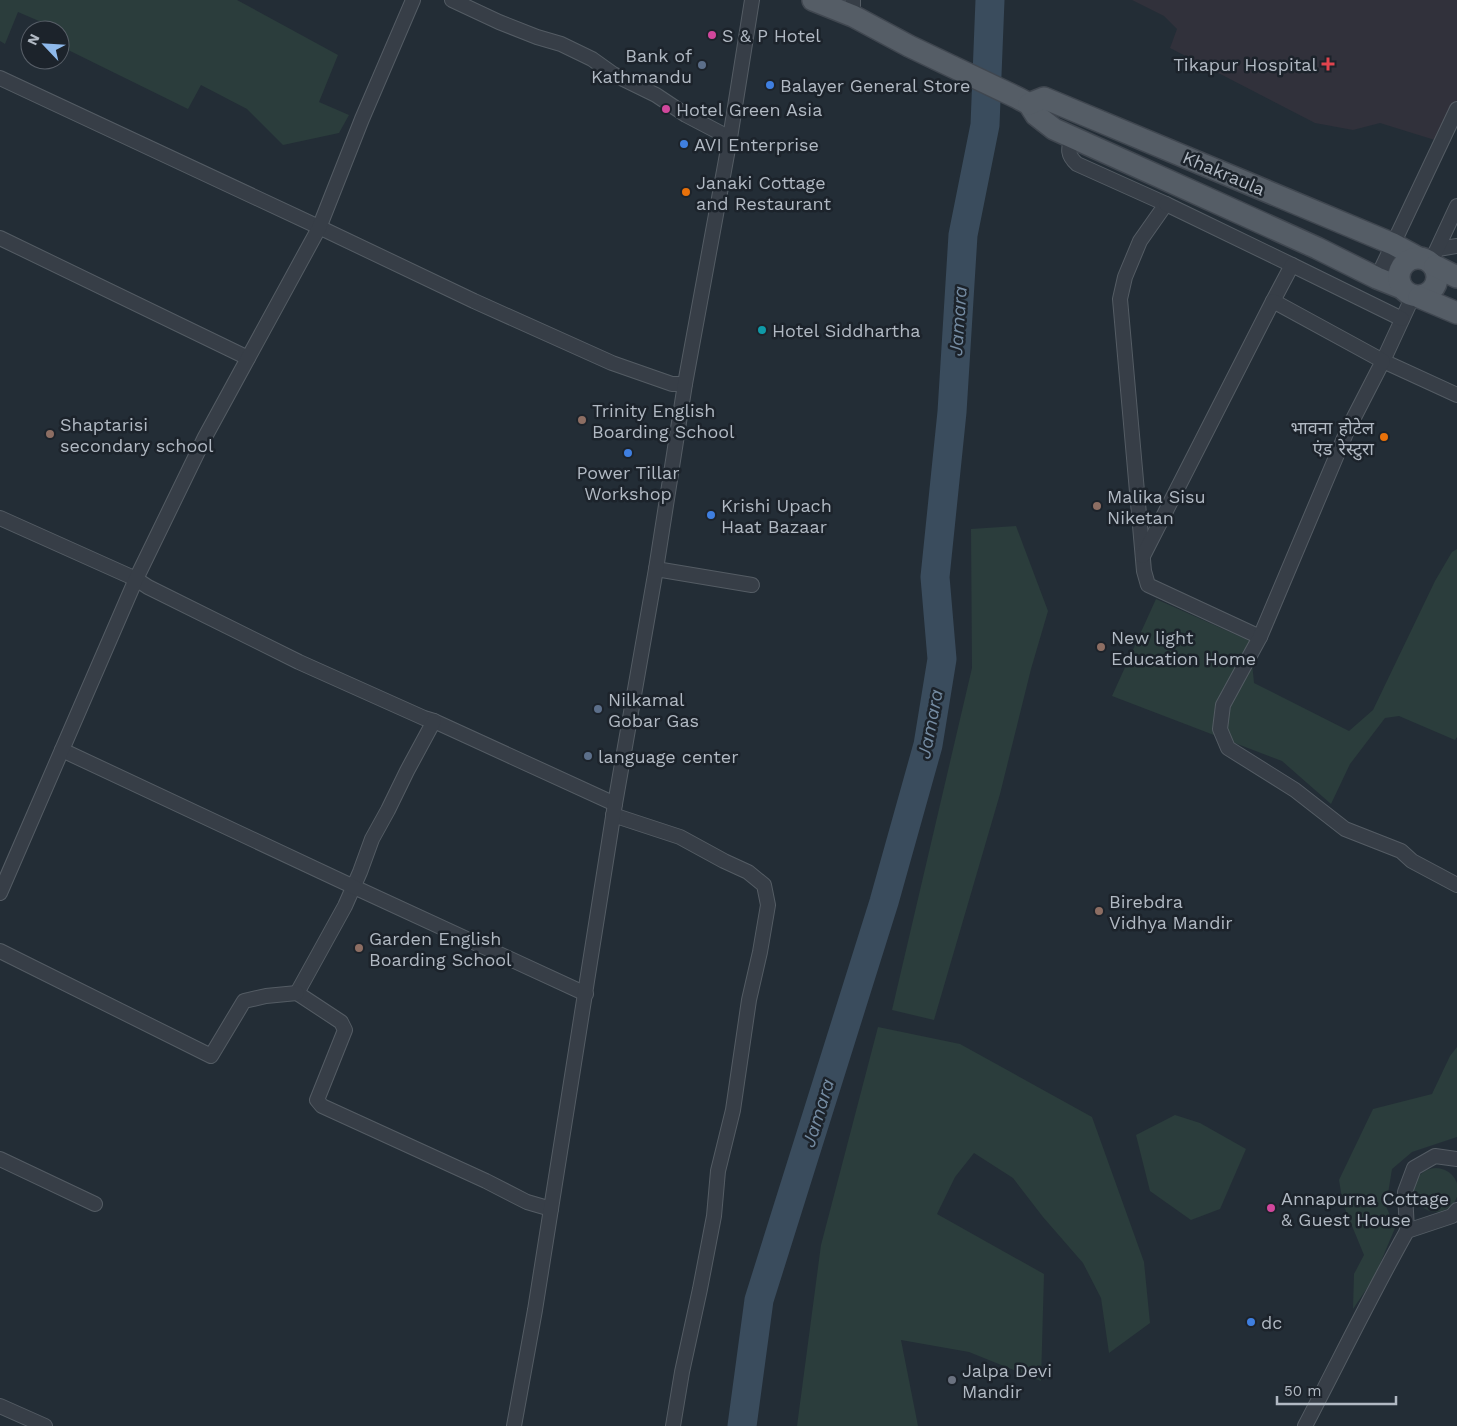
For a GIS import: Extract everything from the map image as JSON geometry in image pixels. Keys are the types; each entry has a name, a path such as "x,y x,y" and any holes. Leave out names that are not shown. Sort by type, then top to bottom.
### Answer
{"main road":[{"path":"813,0 853,8 909,46 1023,101"},
{"name":"Khakraula","path":"1023,101 1044,98 1430,258 1457,277"},
{"name":"Khakraula","path":"1023,101 1036,116 1054,129 1457,313"},
{"path":"1430,258 1438,276 1436,286 1429,293 1411,293 1399,278 1401,268 1408,260 1430,258"}],"street":[{"path":"0,893 136,579 205,437 319,228 362,119 413,0"},
{"path":"452,0 499,22 561,44 592,59 613,74 656,95 686,115 730,138"},
{"path":"514,1426 535,1310 614,810 656,569 685,384 730,138 752,0"},
{"path":"0,78 474,301 612,363 672,384 685,384"},
{"path":"1377,278 1457,109"},
{"path":"1072,137 1068,148 1069,156 1076,164 1166,204 1402,319"},
{"path":"1166,204 1140,241 1125,277 1120,299 1144,571 1148,585 1260,637"},
{"path":"1430,258 1457,206"},
{"path":"0,238 248,358"},
{"path":"1430,258 1457,246"},
{"path":"1144,556 1292,265"},
{"path":"1411,293 1402,319 1383,361 1347,431 1260,637 1224,705 1220,729 1228,748 1295,790 1345,828 1402,851 1412,861 1457,885"},
{"path":"1273,301 1383,361 1457,395"},
{"path":"0,518 136,579 148,587 299,662 434,721 614,810 680,837 748,872 764,885 768,905 749,1000 733,1110 718,1171 714,1216 682,1372 673,1426"},
{"path":"656,569 752,585"},
{"path":"297,993 345,906 372,839 434,721"},
{"path":"62,750 586,994"},
{"path":"0,951 211,1056 244,1001 266,996 297,993 341,1022 345,1030 317,1100 322,1106 450,1164 527,1202 551,1209"},
{"path":"1305,1426 1376,1287 1408,1231 1405,1192 1414,1168 1436,1156 1457,1159"},
{"path":"0,1159 95,1204"},
{"path":"1408,1231 1455,1215"},
{"path":"0,1406 45,1426"}],"shaded area":[{"path":"0,0 237,0 338,55 319,102 349,115 339,133 283,145 247,109 201,85 188,109 70,51 70,20 37,20 18,12 5,44 0,41"},
{"name":"Tikapur Hospital","path":"1132,0 1457,0 1457,100 1438,141 1380,123 1353,130 1315,123 1170,48 1177,29 1164,16"},
{"path":"1016,526 1048,611 1031,669 1000,794 934,1020 892,1010 972,668 971,529"},
{"path":"1457,549 1457,737 1455,740 1399,716 1385,718 1350,764 1331,804 1282,761 1112,696 1156,599 1250,641 1254,683 1349,731 1373,710 1435,581 1452,552"},
{"path":"878,1027 960,1044 1092,1117 1144,1262 1150,1323 1109,1353 1101,1298 1083,1263 1043,1217 1013,1178 974,1153 955,1177 937,1214 1044,1274 1041,1381 969,1352 901,1340 918,1426 797,1426 821,1245"},
{"path":"1457,1047 1457,1137 1412,1152 1392,1169 1386,1206 1395,1228 1374,1278 1353,1309 1354,1274 1364,1255 1343,1204 1339,1180 1373,1109 1432,1094 1450,1056"},
{"path":"1175,1115 1200,1123 1246,1149 1220,1209 1191,1220 1150,1191 1136,1135"},
{"path":"1436,1168 1448,1172 1454,1178 1458,1190 1454,1202 1448,1208 1436,1212 1424,1208 1418,1202 1414,1190 1418,1178 1424,1172"}],"waterway":[{"name":"Jamara","path":"742,1426 759,1300 884,902 928,745 942,659 935,577 952,412 963,235 985,125 990,0"}],"place":[{"name":"S & P Hotel","path":"712,35"},
{"name":"Tikapur Hospital","path":"1328,64"},
{"name":"Bank of Kathmandu","path":"702,65"},
{"name":"Balayer General Store","path":"770,85"},
{"name":"Hotel Green Asia","path":"666,109"},
{"name":"AVI Enterprise","path":"684,144"},
{"name":"Janaki Cottage and Restaurant","path":"686,192"},
{"name":"Hotel Siddhartha","path":"762,330"},
{"name":"Trinity English Boarding School","path":"582,420"},
{"name":"Shaptarisi secondary school","path":"50,434"},
{"name":"भावना होटेल एंड रेस्टुरा","path":"1384,437"},
{"name":"Power Tillar Workshop","path":"628,453"},
{"name":"Malika Sisu Niketan","path":"1097,506"},
{"name":"Krishi Upach Haat Bazaar","path":"711,515"},
{"name":"New light Education Home","path":"1101,647"},
{"name":"Nilkamal Gobar Gas","path":"598,709"},
{"name":"language center","path":"588,756"},
{"name":"Birebdra Vidhya Mandir","path":"1099,911"},
{"name":"Garden English Boarding School","path":"359,948"},
{"name":"Annapurna Cottage & Guest House","path":"1271,1208"},
{"name":"dc","path":"1251,1322"},
{"name":"Jalpa Devi Mandir","path":"952,1380"}]}
